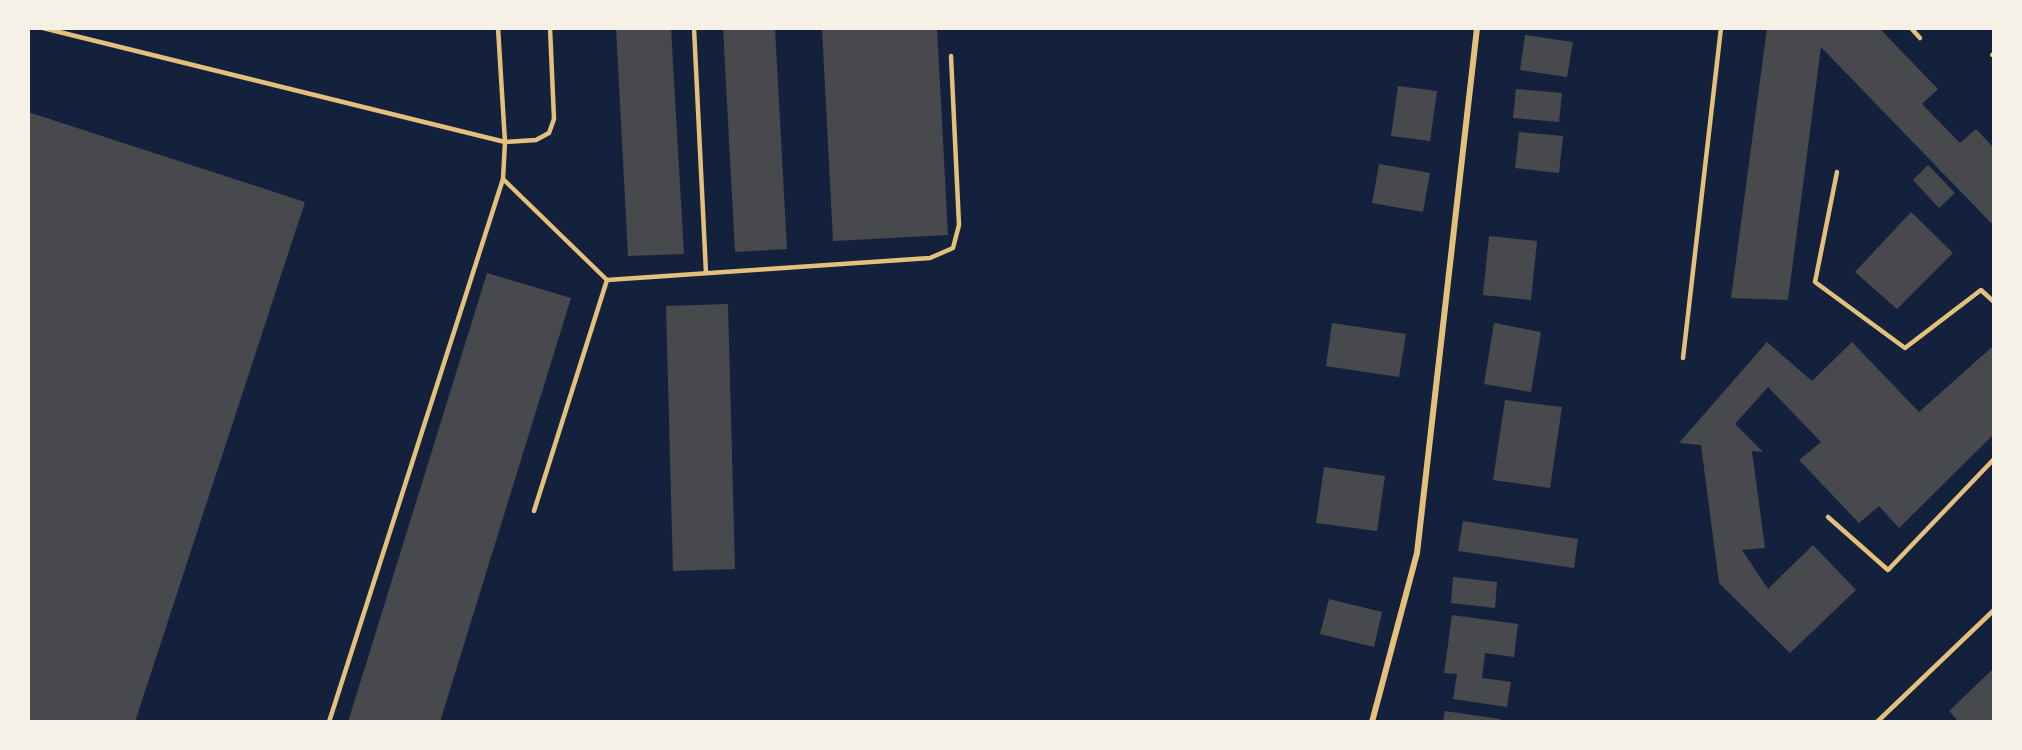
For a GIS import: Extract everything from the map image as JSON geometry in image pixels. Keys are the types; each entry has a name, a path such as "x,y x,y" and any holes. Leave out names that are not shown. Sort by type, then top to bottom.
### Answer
{"street":[{"path":"1372,722 1417,553 1477,28"}],"lane":[{"path":"44,28 505,141 536,140 549,133 554,119 550,28"},
{"path":"329,722 503,179 505,141 498,28"},
{"path":"694,28 706,273"},
{"path":"1683,358 1722,28"},
{"path":"1911,28 1920,38"},
{"path":"503,179 607,280 930,258 953,248 959,225 951,56"},
{"path":"1837,172 1815,282 1905,348 1981,291 1994,302"},
{"path":"534,511 607,280"},
{"path":"1828,517 1888,570 1993,461"},
{"path":"1877,722 1994,610"}],"building":[{"path":"616,28 671,28 684,254 628,256"},
{"path":"723,28 775,28 787,249 735,252"},
{"path":"822,28 937,28 948,235 833,241"},
{"path":"1767,28 1879,28 1938,89 1922,104 1960,143 1976,129 1994,148 1994,226 1821,47 1788,300 1731,298"},
{"path":"1525,35 1573,42 1567,77 1520,70"},
{"path":"1398,86 1437,91 1430,141 1391,136"},
{"path":"1516,89 1562,93 1559,122 1513,118"},
{"path":"28,112 305,202 135,722 28,722"},
{"path":"1519,132 1563,136 1559,173 1515,168"},
{"path":"1379,164 1430,173 1423,212 1372,203"},
{"path":"1928,165 1955,193 1939,208 1913,180"},
{"path":"1911,212 1953,253 1897,309 1855,272"},
{"path":"1489,236 1537,241 1531,300 1483,295"},
{"path":"487,273 571,298 440,722 348,722"},
{"path":"728,304 735,569 673,571 666,306"},
{"path":"1332,323 1406,334 1399,377 1326,366"},
{"path":"1494,323 1541,332 1531,392 1484,384"},
{"path":"1767,342 1812,381 1852,342 1919,412 1992,347 1994,350 1994,434 1899,528 1879,506 1859,523 1799,460 1821,442 1768,387 1735,424 1763,452 1752,451 1765,548 1742,550 1768,589 1813,545 1856,590 1790,653 1719,583 1701,445 1679,443"},
{"path":"1505,400 1562,407 1550,488 1493,480"},
{"path":"1324,467 1385,476 1377,531 1316,523"},
{"path":"1463,521 1578,539 1574,568 1458,551"},
{"path":"1453,577 1497,582 1495,608 1451,603"},
{"path":"1329,599 1382,612 1374,647 1320,634"},
{"path":"1452,615 1518,624 1514,657 1485,653 1482,678 1511,682 1507,707 1453,699 1457,674 1444,673"},
{"path":"1994,668 1994,722 1959,722 1949,711"},
{"path":"1445,711 1500,719 1499,722 1443,722"}]}
